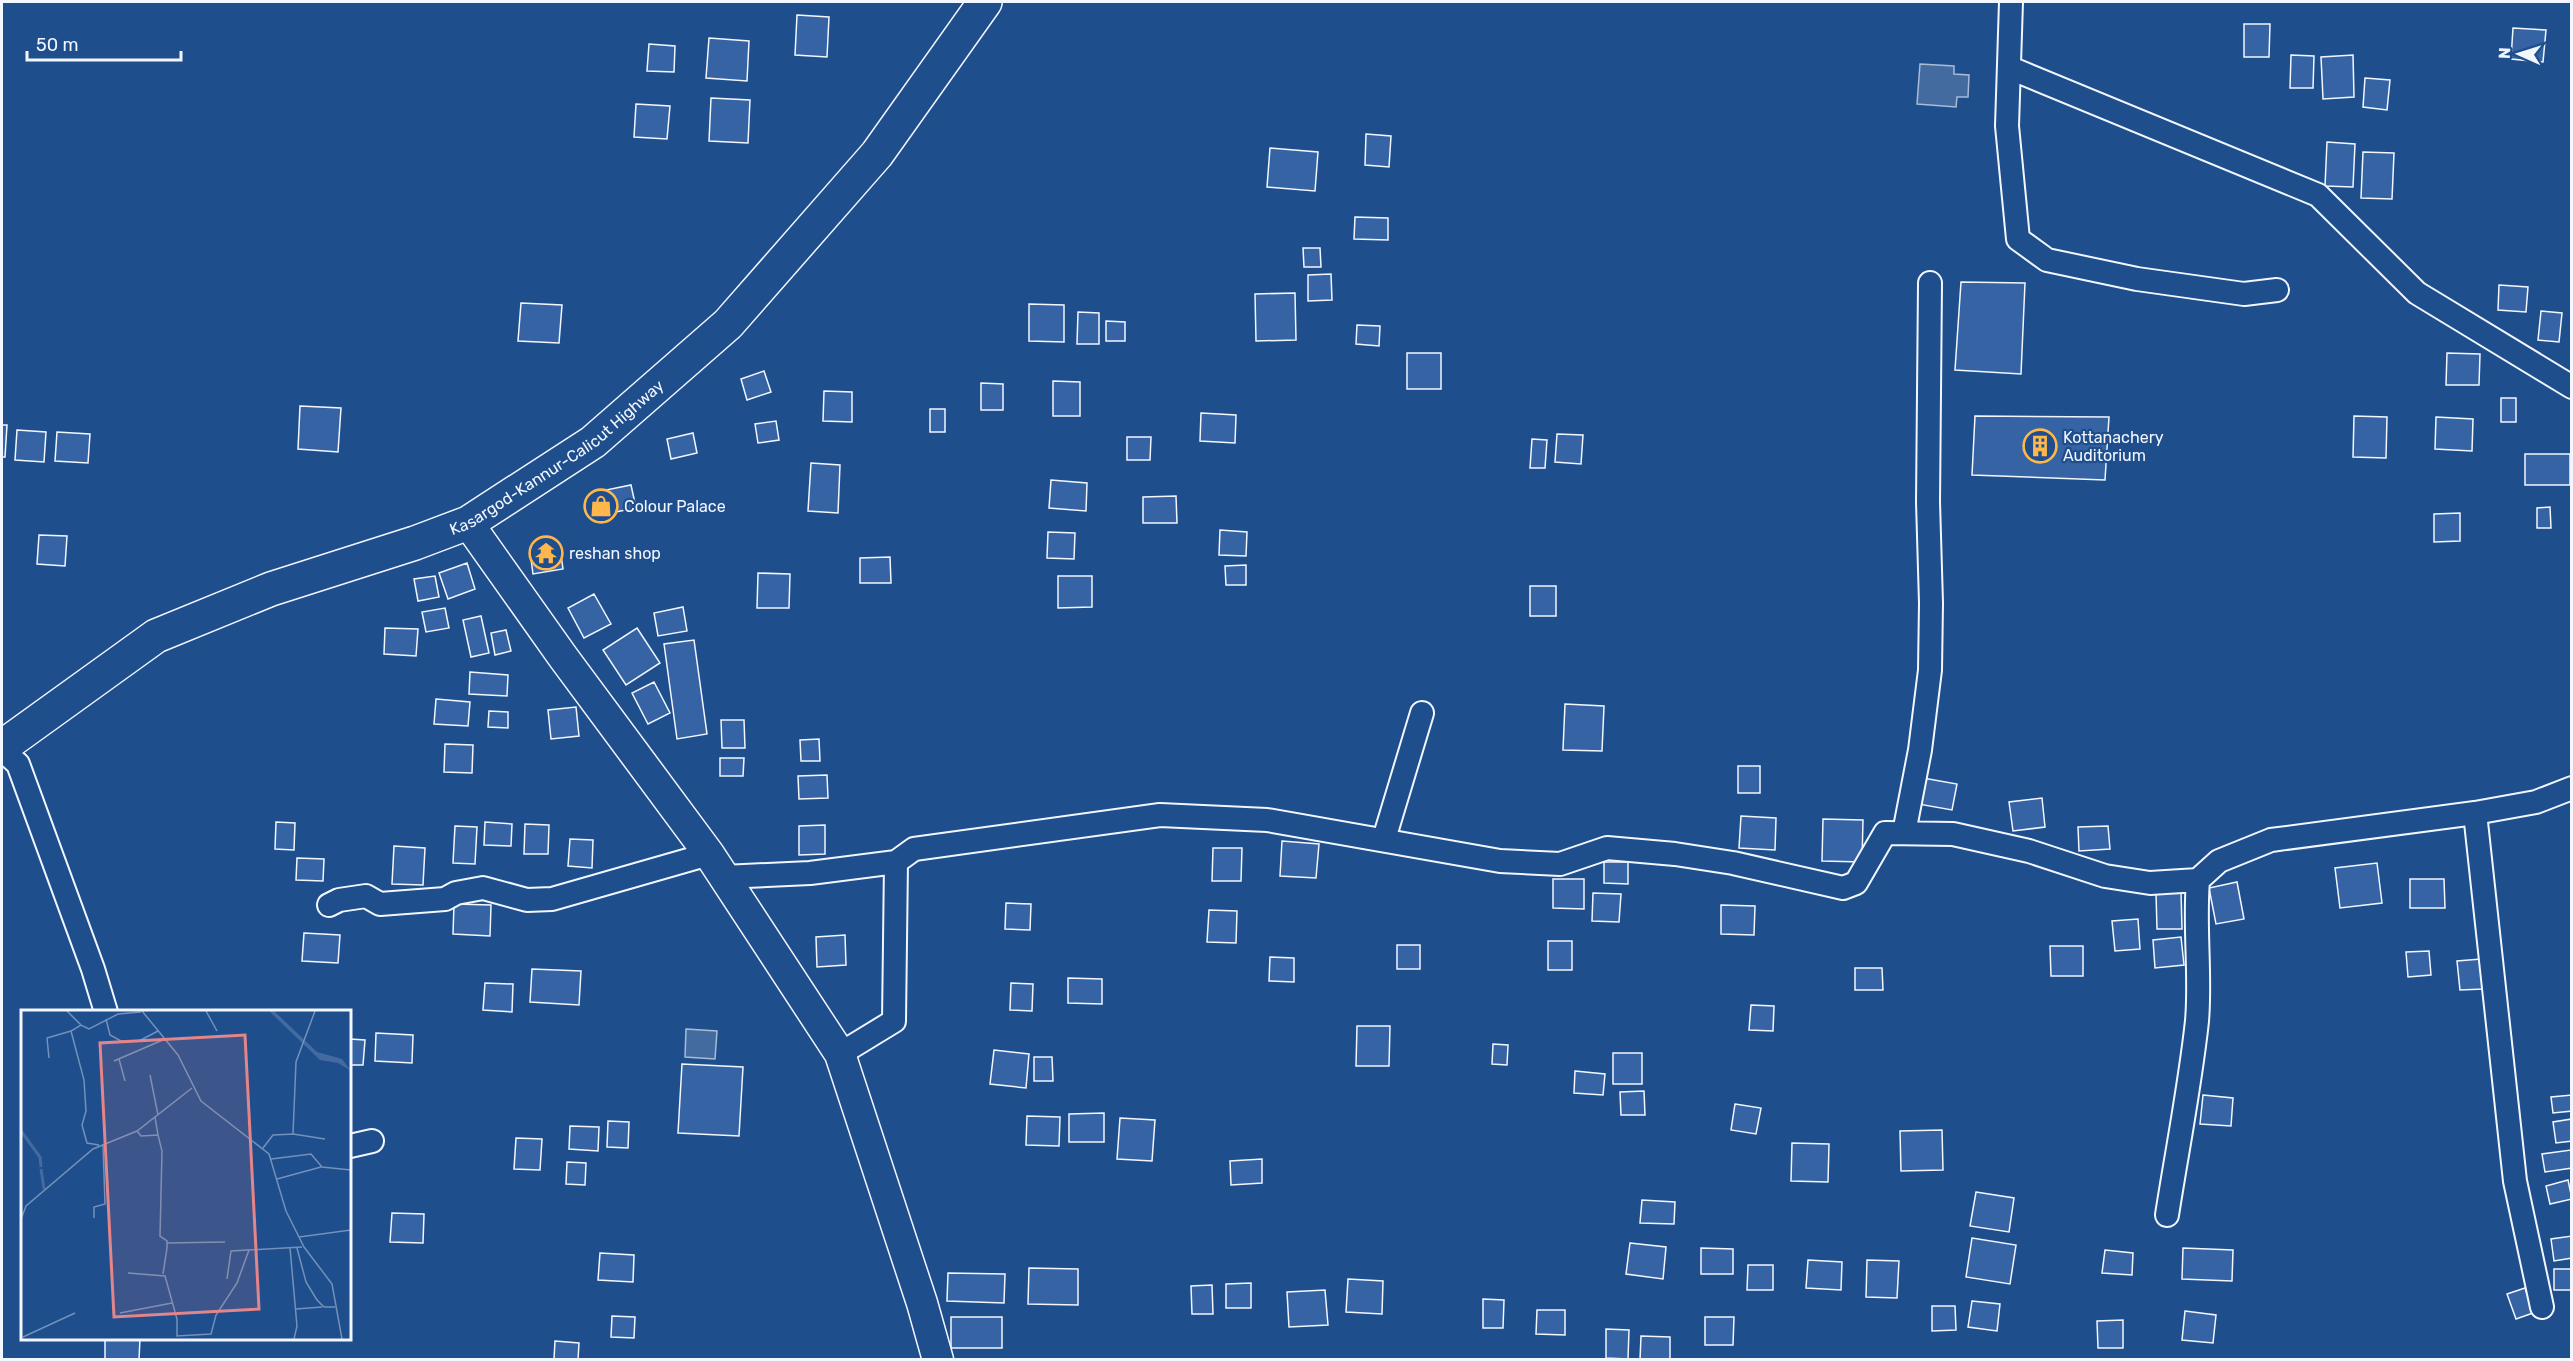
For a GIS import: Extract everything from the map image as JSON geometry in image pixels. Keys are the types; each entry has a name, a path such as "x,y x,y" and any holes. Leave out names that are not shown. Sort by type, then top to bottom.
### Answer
{"highway":[{"name":"Kasargod-Kannur-Calicut Highway","path":"2,749 156,636 271,589 415,543 468,523 593,442 728,324 877,154 985,2"}],"main road":[{"path":"468,523 716,865 840,1054 922,1303 938,1359"}],"street":[{"path":"2011,2 2007,126 2018,239 2047,260 2137,279 2244,294 2277,290"},
{"path":"2010,68 2318,195 2417,293 2571,387"},
{"path":"1904,833 1920,750 1930,670 1928,491 1930,283"},
{"path":"1384,839 1422,713"},
{"path":"2,749 18,764 93,969 106,1010"},
{"path":"329,905 339,900 366,896 380,904 445,899 456,892 483,888 527,900 552,899 716,865 810,873 896,862 914,849 1160,815 1267,820 1500,861 1560,864 1607,848 1676,855 1733,862 1843,888 1856,883 1886,833 1953,834 2029,851 2105,876 2150,883 2198,880 2219,861 2271,840 2475,813 2536,802 2571,788"},
{"path":"2475,813 2515,1181 2542,1306"},
{"path":"840,1054 894,1021 896,862"},
{"path":"2167,1215 2197,1020 2199,952 2196,904 2198,880"},
{"path":"351,1146 372,1141"}],"water":[{"path":"1920,64 1954,66 1954,74 1969,75 1968,97 1957,97 1956,107 1917,104"},
{"path":"686,1029 717,1031 715,1059 685,1057"}],"building":[{"path":"797,15 829,17 827,57 795,55"},
{"path":"2244,24 2270,24 2269,57 2244,57"},
{"path":"2513,28 2546,30 2543,62 2511,59"},
{"path":"709,38 749,41 747,81 706,78"},
{"path":"649,44 675,46 674,72 647,71"},
{"path":"2291,55 2314,56 2313,88 2290,88"},
{"path":"2353,55 2354,97 2323,99 2321,57"},
{"path":"2365,78 2390,80 2387,110 2363,107"},
{"path":"711,98 750,100 748,143 709,141"},
{"path":"636,104 670,106 667,139 634,137"},
{"path":"1366,134 1391,136 1389,167 1365,165"},
{"path":"2327,142 2355,144 2353,187 2325,186"},
{"path":"1270,148 1318,152 1315,191 1267,187"},
{"path":"2363,152 2394,153 2392,199 2361,198"},
{"path":"1355,217 1388,218 1388,240 1354,239"},
{"path":"1303,248 1320,248 1321,267 1304,267"},
{"path":"1331,274 1332,300 1308,301 1308,275"},
{"path":"1961,282 2025,283 2021,374 1955,370"},
{"path":"2499,285 2528,287 2526,312 2498,310"},
{"path":"1295,293 1296,340 1256,341 1255,294"},
{"path":"521,303 562,305 559,343 518,341"},
{"path":"1029,304 1064,305 1064,342 1029,341"},
{"path":"2541,311 2562,313 2559,342 2538,340"},
{"path":"1078,312 1099,313 1099,344 1077,344"},
{"path":"1106,321 1125,322 1125,341 1106,341"},
{"path":"1357,325 1380,326 1379,346 1356,344"},
{"path":"1407,353 1441,353 1441,389 1407,389"},
{"path":"2447,353 2480,354 2479,385 2446,385"},
{"path":"764,371 771,392 747,400 741,379"},
{"path":"1053,381 1080,382 1080,416 1053,416"},
{"path":"981,383 1003,384 1003,410 981,410"},
{"path":"824,391 852,392 852,422 823,421"},
{"path":"2501,398 2516,398 2516,422 2501,422"},
{"path":"300,406 341,408 338,452 298,449"},
{"path":"930,409 945,409 945,432 930,432"},
{"path":"1201,413 1236,415 1235,443 1200,441"},
{"name":"Kottanachery Auditorium","path":"1975,416 2109,417 2105,480 1972,475"},
{"path":"2354,416 2387,417 2386,458 2353,457"},
{"path":"2436,417 2473,419 2472,451 2435,449"},
{"path":"776,421 779,440 758,443 755,424"},
{"path":"2,425 7,425 5,457 2,457"},
{"path":"17,430 46,432 44,462 15,460"},
{"path":"57,432 90,434 88,463 55,461"},
{"path":"693,433 697,453 671,459 667,439"},
{"path":"1557,434 1583,435 1581,464 1555,462"},
{"path":"1127,437 1151,437 1150,460 1127,460"},
{"path":"1532,439 1547,440 1545,468 1530,468"},
{"path":"2525,454 2570,454 2570,485 2525,485"},
{"path":"811,463 840,465 838,513 808,511"},
{"path":"1051,480 1087,483 1086,511 1049,508"},
{"path":"631,485 636,508 610,513 606,490"},
{"path":"1176,496 1177,523 1143,523 1143,497"},
{"path":"2550,507 2551,528 2537,528 2537,508"},
{"path":"2460,513 2460,541 2434,542 2434,514"},
{"path":"1220,530 1247,532 1246,556 1219,555"},
{"path":"1048,532 1075,533 1074,559 1047,558"},
{"path":"39,535 67,536 65,566 37,564"},
{"path":"560,548 563,569 533,574 530,552"},
{"path":"890,557 891,583 860,583 860,558"},
{"path":"467,563 475,589 448,599 439,573"},
{"path":"1246,565 1246,585 1226,585 1225,566"},
{"path":"758,573 790,574 789,608 757,608"},
{"path":"435,576 439,597 418,601 414,579"},
{"path":"1058,576 1092,576 1092,607 1058,608"},
{"path":"1530,586 1556,586 1556,616 1530,616"},
{"path":"594,594 611,624 584,638 568,608"},
{"path":"683,607 687,631 658,636 654,613"},
{"path":"445,608 449,628 426,632 422,612"},
{"path":"481,616 489,653 471,657 463,620"},
{"path":"385,628 418,629 416,656 384,654"},
{"path":"637,628 660,663 626,685 603,650"},
{"path":"506,630 511,651 495,655 491,633"},
{"path":"694,640 707,734 677,739 664,644"},
{"path":"470,672 508,675 507,696 469,694"},
{"path":"654,682 670,713 648,724 632,693"},
{"path":"436,699 470,702 468,726 434,724"},
{"path":"1565,704 1604,706 1602,751 1563,750"},
{"path":"576,707 579,736 551,739 548,710"},
{"path":"489,711 508,712 508,728 488,727"},
{"path":"721,720 744,720 745,748 722,748"},
{"path":"819,739 820,761 801,761 800,740"},
{"path":"445,744 473,745 472,773 444,772"},
{"path":"720,758 744,758 743,776 720,776"},
{"path":"1738,766 1760,766 1760,793 1738,793"},
{"path":"827,775 828,798 799,799 798,776"},
{"path":"1923,778 1957,784 1952,810 1918,804"},
{"path":"2042,798 2045,827 2013,831 2009,802"},
{"path":"1741,816 1776,818 1775,850 1739,848"},
{"path":"1823,819 1863,820 1862,862 1822,861"},
{"path":"276,822 295,823 294,850 275,849"},
{"path":"485,822 512,824 511,846 484,845"},
{"path":"525,824 549,825 548,854 524,854"},
{"path":"825,825 825,854 799,855 799,826"},
{"path":"455,826 477,827 475,864 453,863"},
{"path":"2108,826 2110,849 2079,851 2078,827"},
{"path":"570,839 593,840 592,868 568,866"},
{"path":"1282,841 1319,844 1316,878 1280,876"},
{"path":"394,846 425,848 423,885 392,884"},
{"path":"1213,848 1242,848 1241,881 1212,881"},
{"path":"297,858 324,859 323,881 296,880"},
{"path":"1604,862 1628,862 1628,884 1604,883"},
{"path":"2377,863 2382,903 2340,908 2335,868"},
{"path":"1553,879 1584,879 1584,909 1553,908"},
{"path":"2410,879 2444,879 2445,908 2410,908"},
{"path":"2237,882 2244,919 2216,924 2209,888"},
{"path":"2181,892 2182,929 2157,929 2156,893"},
{"path":"1593,893 1621,894 1619,922 1592,921"},
{"path":"1006,903 1031,904 1030,930 1005,929"},
{"path":"454,904 491,905 490,936 453,934"},
{"path":"1721,905 1755,906 1754,935 1721,934"},
{"path":"1209,910 1237,911 1236,943 1207,942"},
{"path":"2138,919 2140,949 2115,951 2112,921"},
{"path":"304,933 340,935 338,963 302,961"},
{"path":"845,935 846,965 817,967 816,937"},
{"path":"2181,937 2184,965 2155,968 2153,940"},
{"path":"1548,941 1572,941 1572,970 1548,970"},
{"path":"1397,945 1420,945 1420,969 1397,969"},
{"path":"2050,946 2083,946 2083,976 2051,976"},
{"path":"2429,951 2431,975 2408,977 2406,952"},
{"path":"1270,957 1294,958 1294,982 1269,981"},
{"path":"2481,959 2484,989 2460,990 2457,961"},
{"path":"1855,968 1882,968 1883,990 1855,990"},
{"path":"532,969 581,971 579,1005 530,1002"},
{"path":"1068,978 1102,979 1102,1004 1068,1003"},
{"path":"485,983 513,984 512,1012 483,1010"},
{"path":"1011,983 1033,984 1032,1011 1010,1010"},
{"path":"1751,1005 1774,1006 1773,1031 1749,1030"},
{"path":"1357,1026 1390,1026 1389,1066 1356,1066"},
{"path":"376,1033 413,1035 412,1063 375,1061"},
{"path":"351,1039 365,1040 363,1065 351,1065"},
{"path":"1493,1044 1508,1045 1507,1065 1492,1064"},
{"path":"994,1050 1029,1054 1026,1088 990,1084"},
{"path":"1613,1053 1642,1053 1642,1084 1613,1084"},
{"path":"1034,1057 1052,1057 1053,1081 1034,1081"},
{"path":"682,1064 743,1067 739,1136 678,1133"},
{"path":"1575,1071 1605,1074 1603,1095 1574,1093"},
{"path":"1644,1091 1645,1115 1621,1115 1620,1092"},
{"path":"2203,1095 2233,1098 2231,1126 2200,1124"},
{"path":"2572,1095 2572,1111 2553,1113 2551,1097"},
{"path":"1735,1104 1761,1108 1756,1134 1731,1130"},
{"path":"1104,1113 1104,1142 1069,1142 1069,1114"},
{"path":"1027,1116 1060,1117 1059,1146 1026,1145"},
{"path":"1120,1118 1155,1120 1152,1161 1117,1159"},
{"path":"2572,1119 2572,1141 2556,1143 2553,1122"},
{"path":"608,1121 629,1122 628,1148 607,1147"},
{"path":"570,1126 599,1127 598,1151 569,1149"},
{"path":"1942,1130 1943,1170 1901,1171 1900,1131"},
{"path":"516,1138 542,1139 540,1170 514,1169"},
{"path":"1792,1143 1829,1144 1828,1182 1791,1181"},
{"path":"2571,1150 2572,1168 2545,1172 2542,1154"},
{"path":"1262,1159 1262,1183 1231,1185 1230,1161"},
{"path":"567,1162 586,1163 585,1185 566,1184"},
{"path":"2568,1180 2572,1199 2550,1204 2546,1186"},
{"path":"1976,1192 2014,1198 2009,1232 1970,1226"},
{"path":"1642,1200 1675,1202 1674,1224 1640,1223"},
{"path":"392,1213 424,1214 423,1243 390,1242"},
{"path":"2572,1236 2572,1258 2554,1261 2551,1239"},
{"path":"1972,1238 2016,1245 2010,1284 1966,1277"},
{"path":"1630,1243 1666,1247 1663,1279 1626,1274"},
{"path":"1701,1248 1733,1249 1733,1274 1701,1274"},
{"path":"2183,1248 2233,1250 2232,1281 2182,1279"},
{"path":"2105,1250 2133,1253 2132,1275 2102,1273"},
{"path":"600,1253 634,1255 633,1282 598,1280"},
{"path":"1808,1260 1842,1262 1841,1290 1806,1288"},
{"path":"1867,1260 1899,1261 1897,1298 1866,1297"},
{"path":"1748,1265 1773,1265 1773,1290 1747,1290"},
{"path":"1029,1268 1078,1269 1078,1305 1028,1304"},
{"path":"2554,1269 2572,1269 2572,1290 2554,1290"},
{"path":"948,1273 1005,1274 1004,1303 947,1301"},
{"path":"1348,1279 1383,1281 1382,1314 1346,1312"},
{"path":"1251,1283 1251,1308 1226,1308 1226,1284"},
{"path":"1212,1285 1213,1314 1192,1314 1191,1286"},
{"path":"2525,1288 2533,1313 2516,1319 2507,1294"},
{"path":"1325,1290 1328,1325 1289,1327 1287,1292"},
{"path":"1483,1299 1504,1300 1503,1328 1483,1328"},
{"path":"1972,1301 2000,1304 1997,1331 1968,1327"},
{"path":"1932,1306 1955,1306 1956,1330 1932,1331"},
{"path":"1537,1310 1565,1310 1565,1335 1536,1334"},
{"path":"2185,1311 2216,1315 2213,1343 2182,1340"},
{"path":"612,1316 635,1317 634,1338 611,1337"},
{"path":"951,1317 1002,1317 1002,1348 951,1348"},
{"path":"1705,1317 1734,1317 1733,1345 1705,1345"},
{"path":"2123,1320 2123,1348 2098,1348 2097,1321"},
{"path":"1606,1329 1629,1330 1628,1359 1606,1358"},
{"path":"1641,1336 1670,1337 1670,1360 1640,1360"},
{"path":"105,1340 140,1340 139,1360 105,1359"},
{"path":"555,1341 579,1343 578,1360 554,1359"}],"place":[{"name":"Kottanachery Auditorium","path":"2040,446"},
{"name":"Colour Palace","path":"601,506"},
{"name":"reshan shop","path":"546,553"}]}
